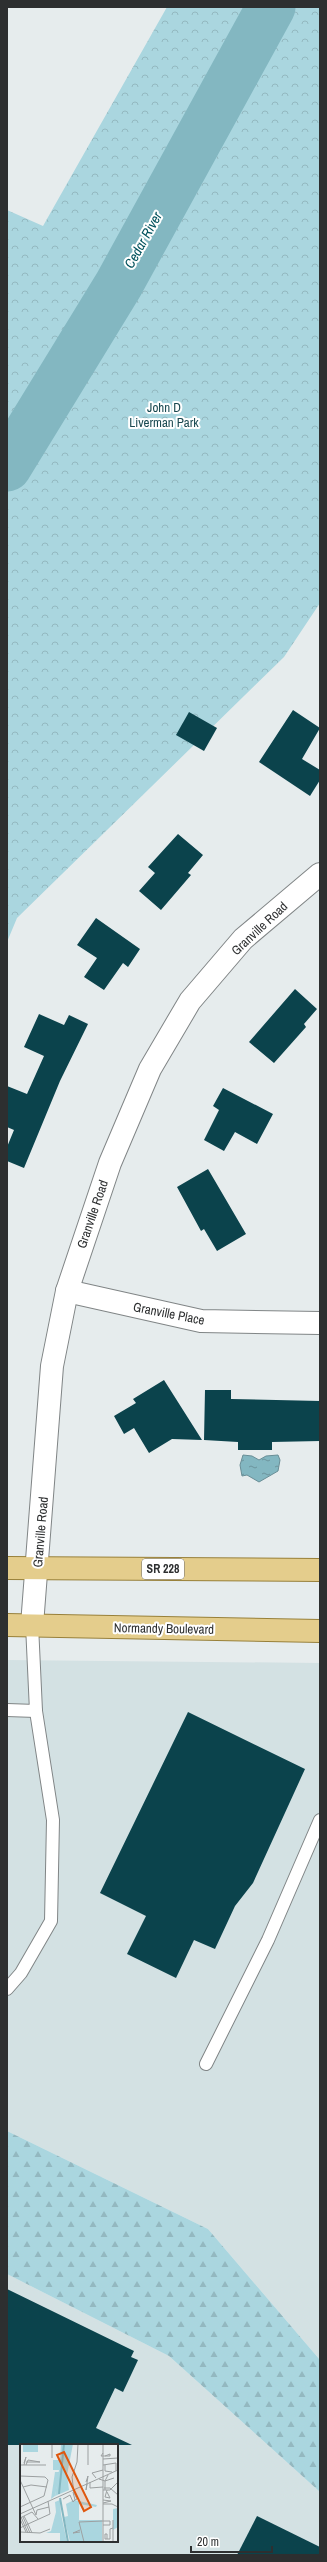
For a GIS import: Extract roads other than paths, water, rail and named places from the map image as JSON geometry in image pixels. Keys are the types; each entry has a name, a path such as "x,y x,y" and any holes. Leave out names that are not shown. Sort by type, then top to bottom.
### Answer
{"main road":[{"name":"SR 228","path":"7,1568 320,1570"},
{"name":"Normandy Boulevard","path":"7,1625 320,1631"}],"street":[{"name":"Granville Road","path":"32,1625 52,1366 67,1291 110,1163 147,1076 190,1001 243,939 320,874"},
{"name":"Granville Place","path":"67,1291 201,1321 320,1323"}],"lane":[{"path":"7,1988 21,1973 51,1921 53,1820 36,1711 32,1625"},
{"path":"7,1710 36,1711"},
{"path":"206,2064 268,1940 320,1820"}],"water":[{"path":"243,1455 252,1456 259,1460 266,1456 278,1455 280,1460 278,1471 259,1482 247,1475 242,1476 240,1465"}],"waterway":[{"name":"Cedar River","path":"7,467 119,284 271,7"}],"park label":[{"name":"John D Liverman Park","path":"164,414"}]}
